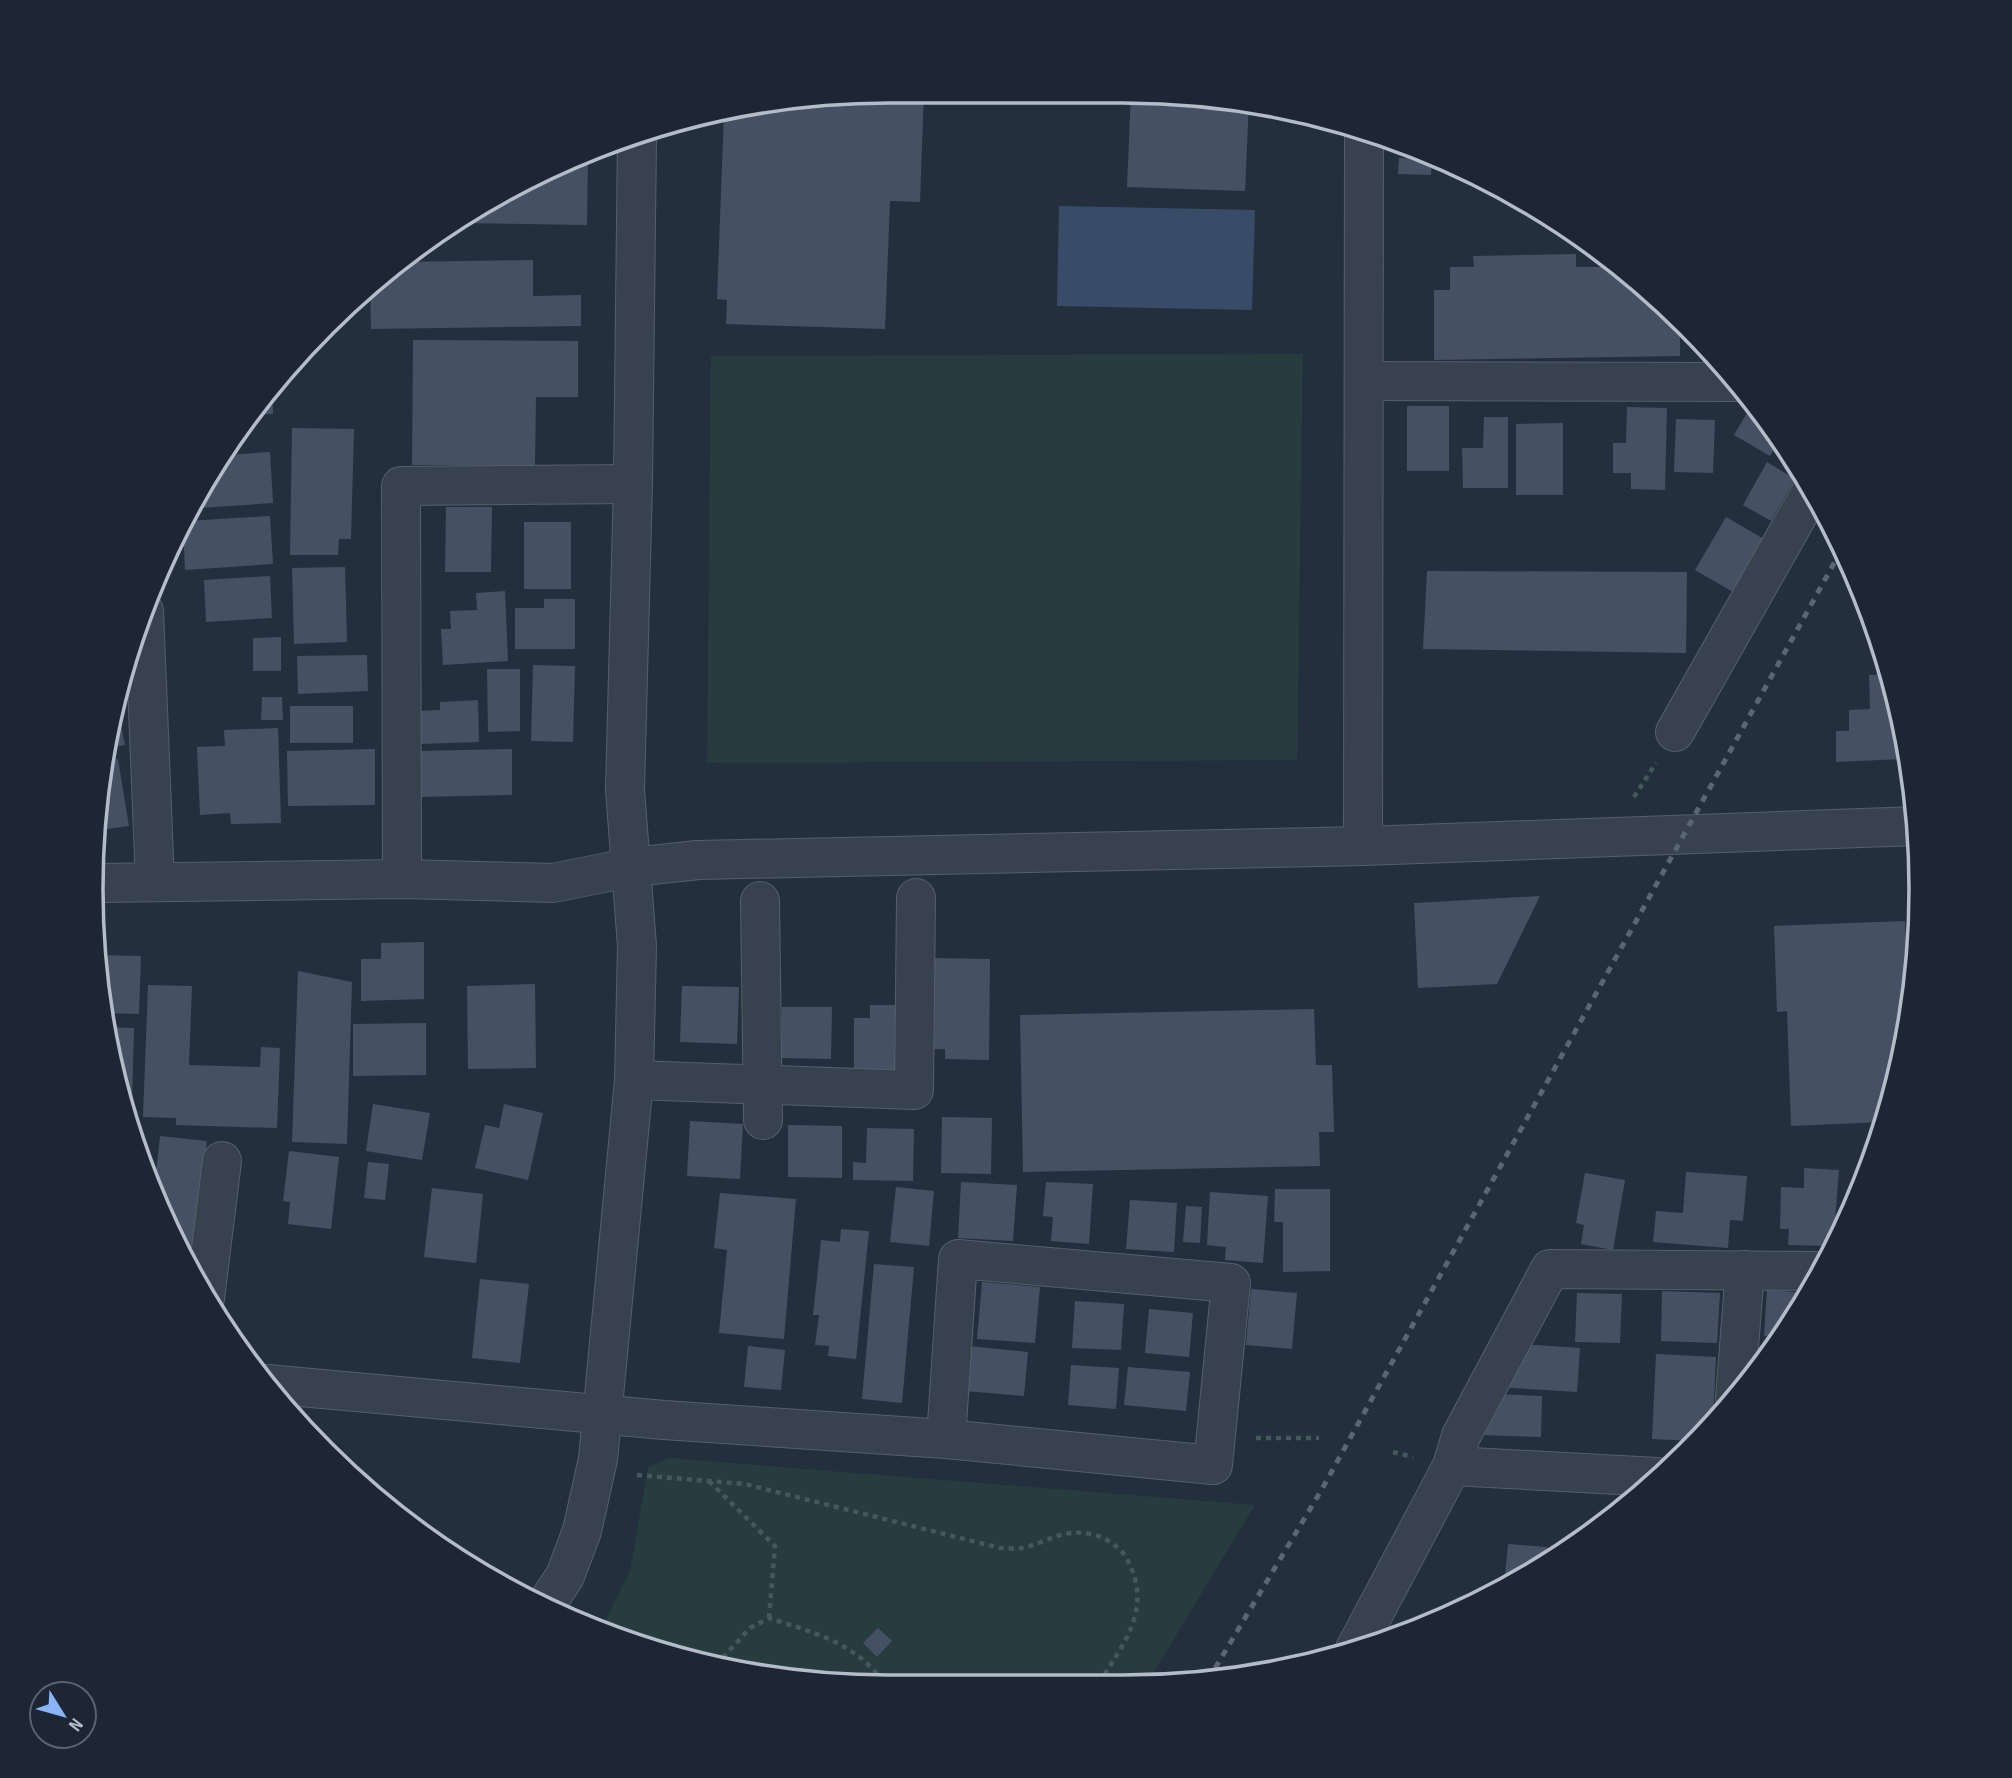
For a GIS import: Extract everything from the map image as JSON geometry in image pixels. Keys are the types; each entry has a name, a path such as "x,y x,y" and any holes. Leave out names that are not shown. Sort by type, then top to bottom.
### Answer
{"street":[{"path":"1363,846 1364,141"},
{"path":"550,1598 565,1576 582,1531 598,1459 604,1371 634,1080 637,946 625,790 633,484 637,145"},
{"path":"1364,381 1723,382"},
{"path":"402,879 401,486 633,484"},
{"path":"1675,732 1806,501"},
{"path":"145,636 155,882"},
{"path":"103,883 402,879 553,883 633,867 698,860 1363,846 1906,826"},
{"path":"634,1080 763,1082 914,1090 916,898"},
{"path":"760,901 763,1120"},
{"path":"207,1279 222,1161"},
{"path":"281,1385 603,1415 946,1439 1215,1451 1231,1283 958,1259 946,1439"},
{"path":"1361,1637 1452,1466 1461,1436 1550,1269 1809,1271"},
{"path":"1736,1379 1745,1270"},
{"path":"1452,1466 1642,1479"}],"path":[{"path":"1215,1451 1320,1438"},
{"path":"637,1475 745,1484 1000,1548 1022,1548 1057,1534 1091,1534 1122,1550 1136,1577 1139,1609 1128,1636 1104,1675"},
{"path":"708,1481 775,1546 769,1618"},
{"path":"723,1657 750,1628 769,1618 852,1649 879,1675"}],"green space":[{"path":"1303,354 1297,760 707,763 711,356"},
{"path":"669,1458 1255,1505 1153,1674 838,1673 736,1660 686,1648 605,1621 630,1571 648,1467"}],"water":[{"path":"1059,206 1255,210 1252,310 1057,306"}],"building":[{"path":"924,103 920,202 890,201 885,329 726,324 727,300 717,299 724,121 786,110 838,105"},
{"path":"1131,103 1248,114 1245,191 1127,187"},
{"path":"1399,158 1412,158 1432,166 1431,175 1398,174"},
{"path":"588,163 587,225 473,223 541,184"},
{"path":"1576,254 1576,267 1602,267 1679,333 1680,356 1434,360 1434,290 1450,290 1450,267 1474,267 1473,256"},
{"path":"533,260 533,296 581,295 581,326 371,329 370,299 417,262"},
{"path":"413,340 578,341 578,397 536,397 535,466 412,465"},
{"path":"273,403 273,414 264,414"},
{"path":"1407,406 1449,406 1449,471 1407,471"},
{"path":"1627,407 1667,408 1665,490 1631,489 1631,473 1613,473 1613,443 1626,443"},
{"path":"1747,413 1774,449 1770,456 1734,435"},
{"path":"1484,417 1508,417 1508,488 1463,488 1462,448 1483,448"},
{"path":"1676,419 1715,420 1713,473 1674,472"},
{"path":"1563,423 1563,495 1516,495 1516,424"},
{"path":"292,428 354,429 351,539 339,539 338,555 290,555"},
{"path":"270,452 273,503 202,508 209,496 235,454"},
{"path":"1767,462 1794,481 1771,521 1743,505"},
{"path":"446,507 492,507 491,572 445,572"},
{"path":"270,516 273,564 185,570 184,542 195,521"},
{"path":"1726,517 1764,539 1733,592 1695,570"},
{"path":"524,522 571,522 571,589 524,589"},
{"path":"345,567 347,642 294,644 292,568"},
{"path":"1427,571 1687,572 1686,653 1423,649"},
{"path":"270,576 272,618 206,622 204,580"},
{"path":"505,591 508,661 443,665 441,629 451,629 450,611 477,610 476,593"},
{"path":"544,599 575,599 575,649 515,649 515,608 544,608"},
{"path":"281,637 281,671 253,671 253,638"},
{"path":"367,655 368,691 298,694 297,656"},
{"path":"533,665 575,666 573,742 531,741"},
{"path":"487,669 520,669 520,731 488,732"},
{"path":"1869,675 1879,675 1898,759 1836,762 1836,731 1849,731 1849,710 1870,709"},
{"path":"262,697 282,697 283,720 261,720"},
{"path":"478,700 479,742 420,744 419,711 440,710 440,702"},
{"path":"290,706 353,706 353,743 290,743"},
{"path":"121,725 125,745 116,746"},
{"path":"278,728 281,823 231,824 230,813 200,815 197,747 225,746 224,730"},
{"path":"375,749 375,805 288,806 287,751"},
{"path":"512,749 512,795 420,797 419,751"},
{"path":"118,759 129,826 106,829 110,786 114,760"},
{"path":"1540,896 1497,984 1418,988 1414,903"},
{"path":"1905,921 1906,949 1902,992 1894,1042 1873,1122 1791,1126 1787,1011 1777,1012 1774,926"},
{"path":"424,942 424,999 361,1001 361,959 381,959 381,943"},
{"path":"106,955 141,956 139,1014 113,1013"},
{"path":"933,958 990,959 989,1060 945,1059 945,1049 933,1049"},
{"path":"298,971 352,982 347,1144 292,1142"},
{"path":"535,984 536,1068 468,1069 467,986"},
{"path":"148,985 192,986 189,1065 260,1067 261,1047 280,1048 277,1128 176,1125 176,1118 143,1117"},
{"path":"682,986 739,987 737,1044 680,1042"},
{"path":"870,1005 901,1005 900,1071 854,1070 854,1018 870,1018"},
{"path":"782,1007 832,1007 831,1059 782,1058"},
{"path":"1314,1009 1316,1065 1332,1065 1334,1132 1319,1132 1320,1166 1023,1172 1020,1015"},
{"path":"426,1023 426,1075 353,1076 353,1024"},
{"path":"116,1027 134,1028 132,1099"},
{"path":"373,1104 430,1113 422,1160 366,1151"},
{"path":"504,1104 543,1113 528,1180 475,1168 485,1125 499,1128"},
{"path":"942,1117 992,1118 991,1174 941,1173"},
{"path":"690,1121 743,1124 740,1179 687,1176"},
{"path":"788,1125 842,1126 842,1178 788,1177"},
{"path":"867,1128 914,1129 913,1181 853,1180 853,1162 866,1163"},
{"path":"160,1136 207,1141 193,1253 184,1237 156,1172"},
{"path":"289,1151 339,1157 331,1229 288,1224 290,1202 283,1201"},
{"path":"368,1162 389,1164 385,1200 364,1198"},
{"path":"1804,1168 1839,1170 1835,1221 1823,1246 1788,1245 1789,1229 1780,1229 1781,1187 1804,1188"},
{"path":"1686,1172 1747,1176 1743,1221 1730,1220 1728,1248 1653,1242 1656,1211 1683,1213"},
{"path":"1585,1173 1625,1180 1613,1250 1581,1244 1584,1225 1576,1223"},
{"path":"961,1182 1017,1185 1013,1241 958,1238"},
{"path":"1046,1182 1093,1184 1089,1244 1051,1241 1053,1217 1043,1216"},
{"path":"896,1187 934,1191 929,1246 890,1242"},
{"path":"432,1188 483,1194 476,1263 424,1257"},
{"path":"1275,1189 1330,1189 1330,1271 1283,1272 1283,1222 1274,1222"},
{"path":"1210,1192 1268,1196 1263,1263 1225,1260 1226,1247 1207,1245"},
{"path":"720,1193 796,1199 784,1339 719,1333 727,1250 714,1248"},
{"path":"1130,1200 1177,1203 1174,1252 1126,1249"},
{"path":"1186,1206 1202,1207 1200,1243 1183,1242"},
{"path":"841,1229 869,1231 856,1359 828,1356 829,1346 815,1345 819,1315 813,1315 821,1240 840,1242"},
{"path":"874,1264 914,1267 902,1403 862,1399"},
{"path":"480,1279 529,1284 520,1363 472,1358"},
{"path":"982,1282 1040,1287 1035,1343 977,1339"},
{"path":"1251,1289 1297,1293 1292,1349 1246,1345"},
{"path":"1767,1290 1797,1292 1768,1336 1764,1336"},
{"path":"1662,1291 1720,1293 1717,1343 1661,1341"},
{"path":"1577,1293 1622,1294 1620,1343 1575,1342"},
{"path":"1075,1301 1124,1304 1121,1350 1072,1348"},
{"path":"1149,1309 1193,1313 1189,1357 1145,1353"},
{"path":"1519,1344 1580,1348 1577,1392 1496,1387"},
{"path":"748,1346 785,1350 781,1390 744,1387"},
{"path":"969,1346 1028,1352 1024,1396 965,1391"},
{"path":"1656,1354 1716,1357 1714,1407 1683,1440 1652,1439"},
{"path":"1071,1365 1119,1368 1116,1409 1068,1405"},
{"path":"1128,1367 1190,1372 1186,1411 1124,1405"},
{"path":"1499,1394 1542,1396 1541,1437 1476,1435"},
{"path":"1508,1544 1547,1547 1547,1550 1505,1575"},
{"path":"878,1628 892,1641 877,1657 863,1643"}],"railway":[{"path":"1215,1669 1322,1489 1836,559"}]}
